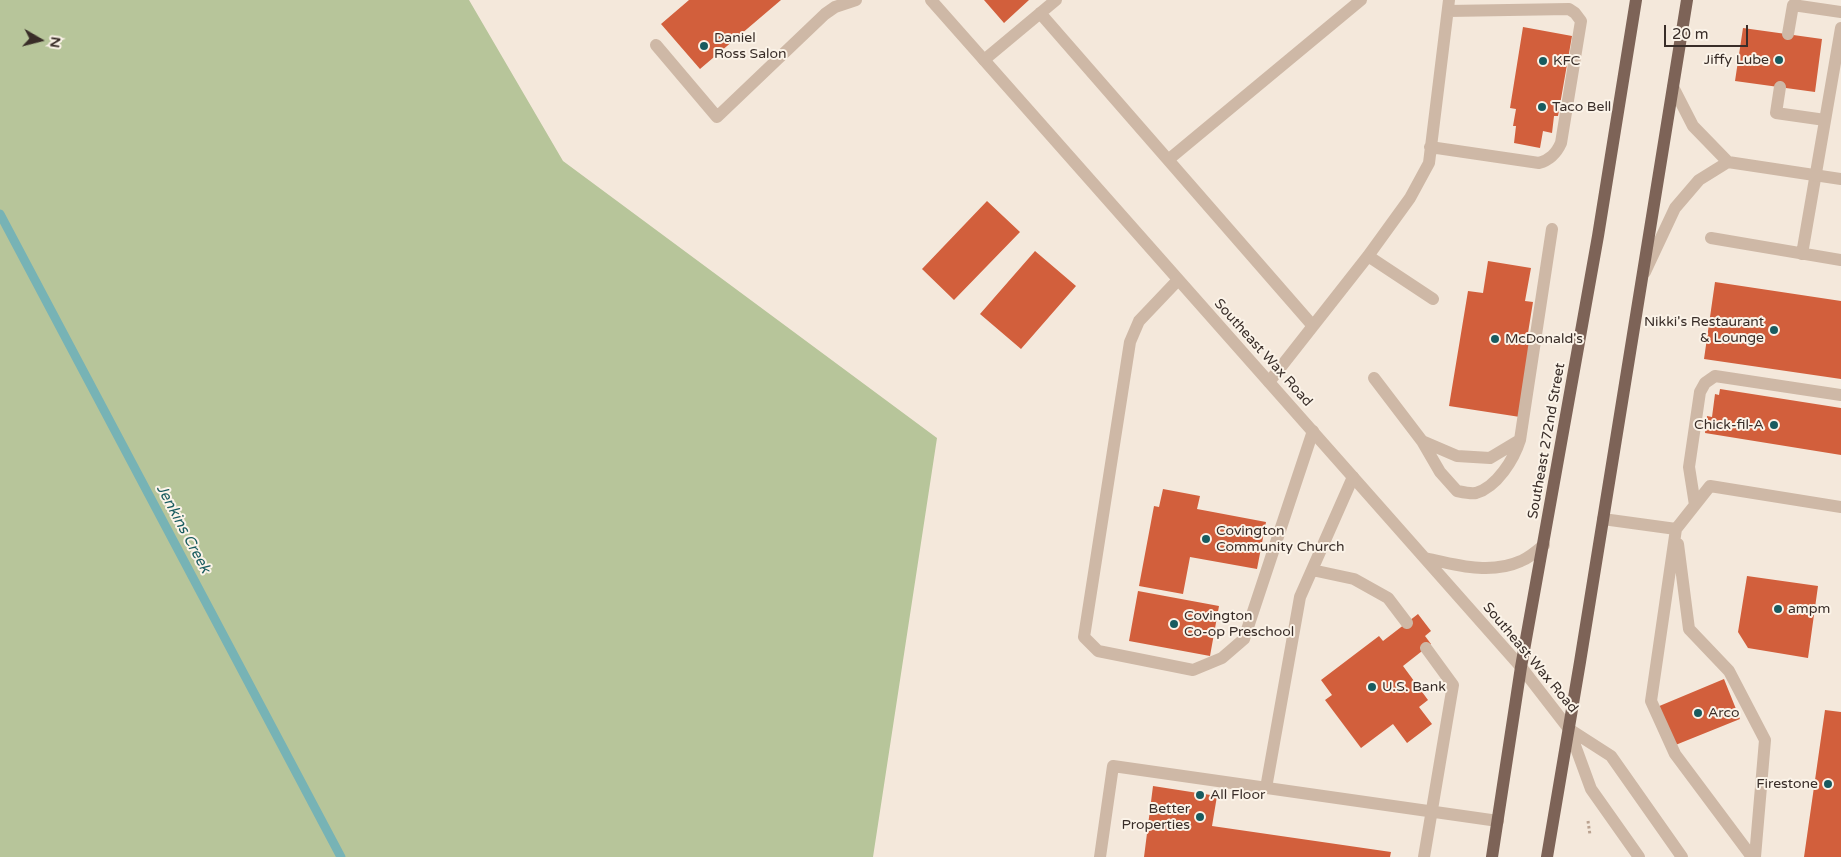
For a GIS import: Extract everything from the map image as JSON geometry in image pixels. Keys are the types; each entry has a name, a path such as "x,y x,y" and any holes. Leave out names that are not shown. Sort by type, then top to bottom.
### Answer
{"main road":[{"name":"Southeast 272nd Street","path":"1492,857 1521,667 1598,236 1636,0"},
{"path":"1547,857 1687,0"}],"street":[{"path":"656,44 717,117 825,14 835,7 856,0"},
{"name":"Southeast Wax Road","path":"931,0 1521,667 1569,729 1591,789 1639,857"},
{"path":"984,60 1056,0"},
{"path":"1168,160 1361,0"},
{"path":"1788,34 1792,5 1841,12"},
{"path":"1269,382 1368,256 1410,198 1429,163 1430,147 1448,6 1570,9 1576,13 1581,22 1561,143 1552,156 1546,161 1539,163 1430,147"},
{"path":"1040,13 1313,326"},
{"path":"1802,254 1841,28"},
{"path":"1673,87 1694,126 1728,162 1841,179"},
{"path":"1780,87 1776,112 1825,120"},
{"path":"1641,280 1675,208 1699,180 1728,162"},
{"path":"1374,378 1422,440 1440,472 1457,491 1476,493 1498,480 1516,452 1520,440 1552,229"},
{"path":"1711,238 1841,260"},
{"path":"1368,256 1433,299"},
{"path":"1178,280 1139,321 1130,342 1084,637 1098,651 1193,670 1222,658 1244,639 1313,431"},
{"path":"1695,505 1690,467 1700,392 1705,383 1715,376 1841,395"},
{"path":"1422,440 1457,456 1490,458 1520,440"},
{"path":"1266,788 1300,597 1353,477"},
{"path":"1753,857 1674,754 1651,701 1676,529 1710,486 1841,507"},
{"path":"1603,519 1676,529"},
{"path":"1676,529 1689,629 1729,671 1765,740 1753,857"},
{"path":"1425,558 1468,568 1488,569 1522,561 1544,545"},
{"path":"1312,570 1354,579 1388,598 1407,623"},
{"path":"1424,857 1430,811 1453,684 1426,648"},
{"name":"Southeast Wax Road","path":"1569,729 1611,756 1682,857"},
{"path":"1100,857 1113,766 1498,821"}],"green space":[{"path":"0,0 469,0 563,161 937,438 873,857 0,857"}],"building":[{"name":"Daniel Ross Salon","path":"689,0 781,0 700,69 661,24"},
{"path":"984,0 1029,0 1004,23"},
{"path":"1523,27 1572,36 1558,116 1554,116 1552,133 1543,131 1540,148 1514,143 1516,126 1513,126 1516,109 1510,108"},
{"name":"Jiffy Lube","path":"1743,28 1822,39 1815,92 1735,81"},
{"path":"987,201 1020,232 954,300 922,269"},
{"path":"1035,251 1076,286 1021,349 980,314"},
{"name":"McDonald's","path":"1488,261 1531,268 1525,301 1533,302 1527,339 1532,340 1520,417 1449,406 1468,291 1483,293"},
{"name":"Nikki's Restaurant & Lounge","path":"1715,282 1841,301 1841,379 1704,359"},
{"name":"Chick-fil-A","path":"1720,389 1841,408 1841,455 1705,433 1707,416 1712,417 1715,394 1719,395"},
{"name":"Covington Community Church","path":"1163,489 1200,496 1197,509 1266,522 1257,569 1190,557 1183,594 1139,586 1154,506 1159,507"},
{"name":"ampm","path":"1747,576 1818,586 1808,658 1748,648 1738,632"},
{"name":"Covington Co-op Preschool","path":"1138,591 1219,606 1210,656 1129,641"},
{"name":"U.S. Bank","path":"1418,614 1431,631 1425,636 1431,644 1403,666 1428,700 1419,707 1432,724 1407,743 1393,724 1361,748 1325,700 1332,695 1321,680 1379,636 1383,641"},
{"name":"Arco","path":"1724,679 1740,719 1673,746 1657,707"},
{"name":"Firestone","path":"1825,710 1841,712 1841,857 1804,857"},
{"path":"1153,786 1217,796 1212,826 1391,852 1390,857 1144,857"}],"waterway":[{"name":"Jenkins Creek","path":"0,214 341,857"}],"place":[{"name":"Daniel Ross Salon","path":"704,46"},
{"name":"Jiffy Lube","path":"1779,60"},
{"name":"KFC","path":"1543,61"},
{"name":"Taco Bell","path":"1542,107"},
{"name":"Nikki's Restaurant & Lounge","path":"1774,330"},
{"name":"McDonald's","path":"1495,339"},
{"name":"Chick-fil-A","path":"1774,425"},
{"name":"Covington Community Church","path":"1206,539"},
{"name":"ampm","path":"1778,609"},
{"name":"Covington Co-op Preschool","path":"1174,624"},
{"name":"U.S. Bank","path":"1372,687"},
{"name":"Arco","path":"1698,713"},
{"name":"Firestone","path":"1828,784"},
{"name":"All Floor","path":"1200,795"},
{"name":"Better Properties","path":"1200,817"}]}
